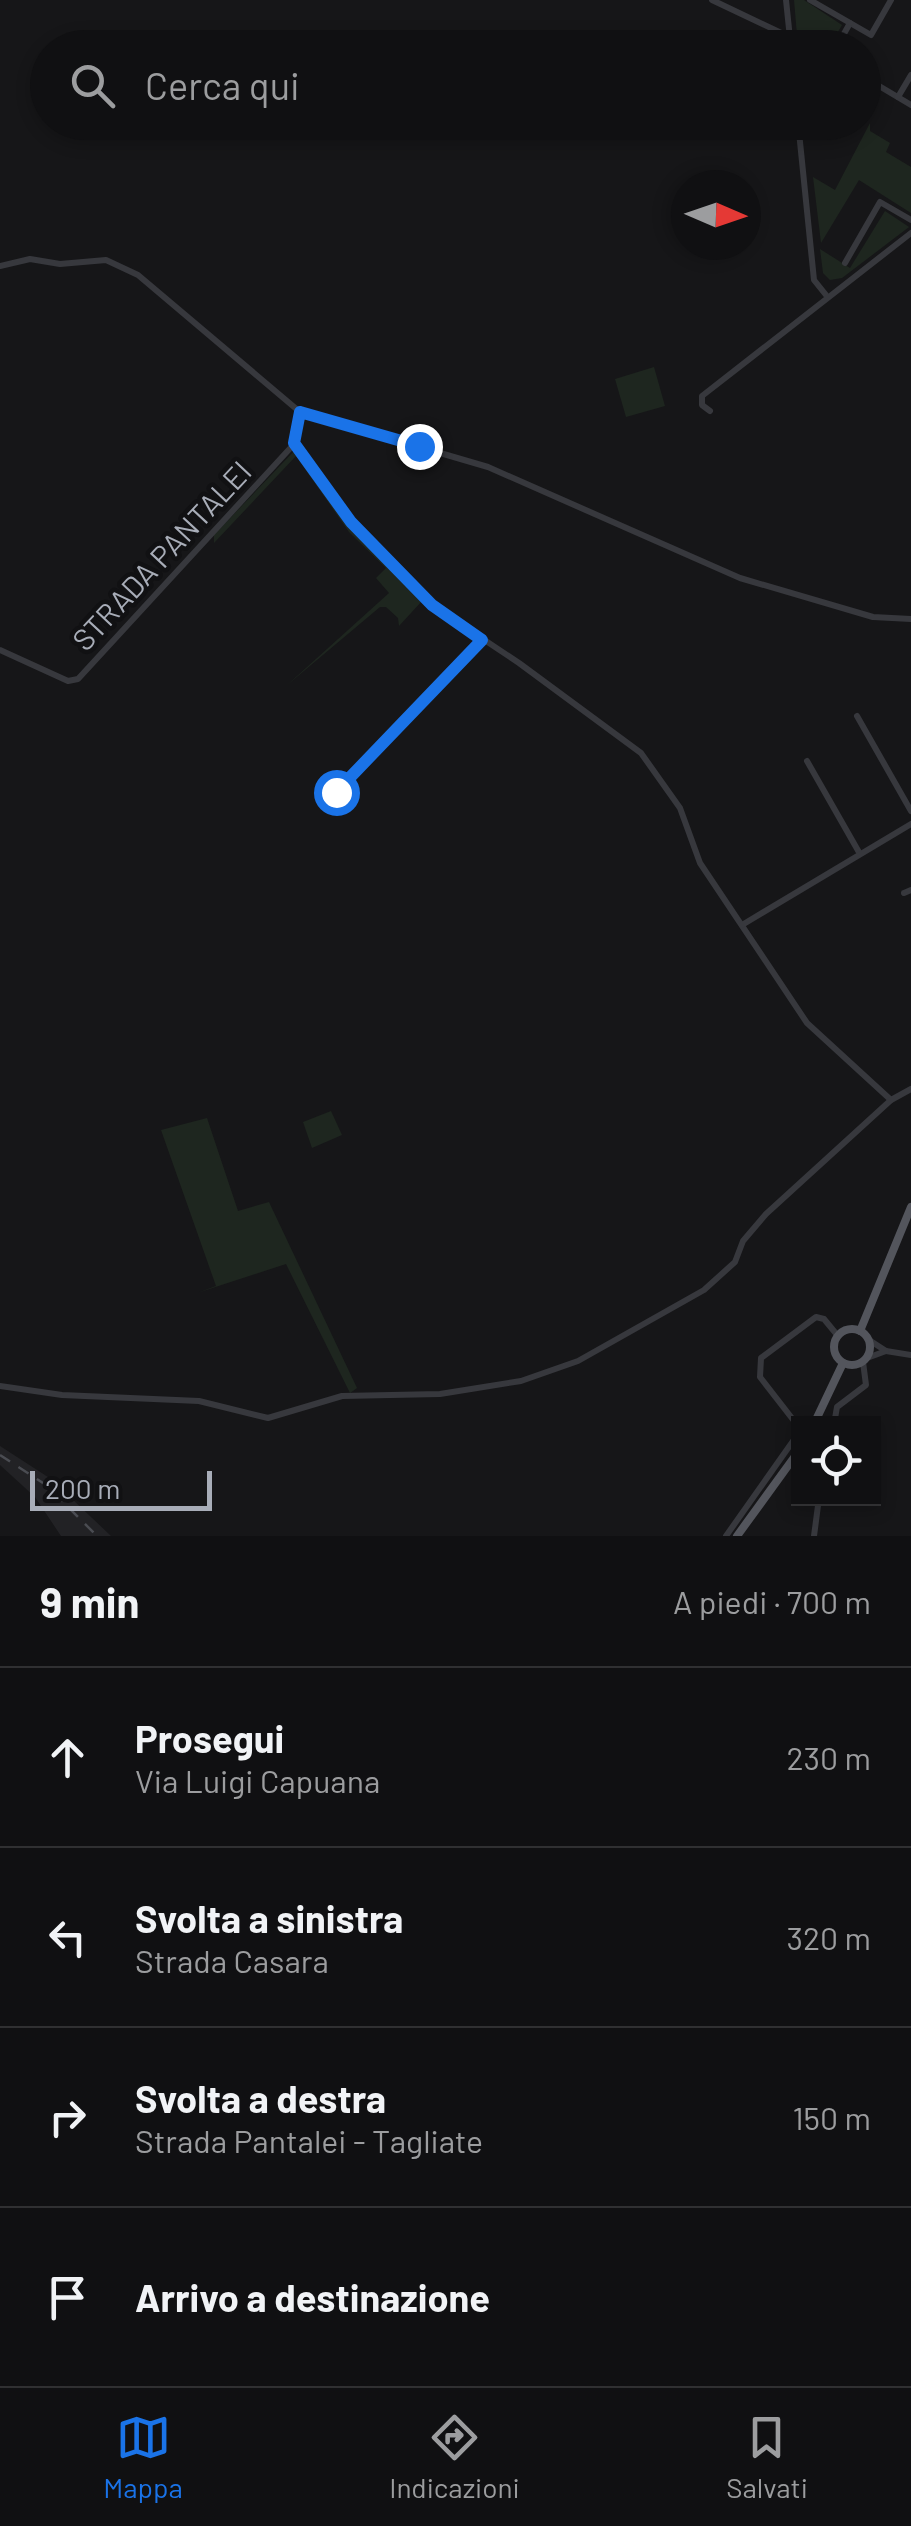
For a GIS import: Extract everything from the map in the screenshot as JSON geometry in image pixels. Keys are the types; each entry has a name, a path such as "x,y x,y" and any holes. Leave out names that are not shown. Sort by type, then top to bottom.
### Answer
{"main road":[{"path":"860,1331 911,1207"},
{"path":"848,1330 860,1331 868,1340 865,1360 844,1363 834,1351 838,1336 848,1330"},
{"path":"818,1416 844,1363"},
{"path":"736,1536 791,1461"}],"street":[{"path":"712,0 780,30"},
{"path":"786,0 789,30"},
{"path":"810,0 863,30"},
{"path":"875,30 892,0"},
{"path":"846,30 850,23"},
{"path":"898,97 911,75"},
{"path":"881,87 911,105"},
{"path":"800,140 814,280 822,294 828,295"},
{"path":"845,262 880,202 911,220"},
{"path":"710,412 702,405 702,396 911,233"},
{"path":"0,266 30,259 60,264 118,262 300,412 488,466 740,578 873,616 911,619"},
{"path":"300,412 294,443 351,522 432,605 642,753 671,792 700,863 807,1023 891,1100"},
{"name":"STRADA PANTALEI","path":"0,650 68,681 78,679 294,443"},
{"path":"336,792 482,640"},
{"path":"857,716 911,811"},
{"path":"807,761 860,854"},
{"path":"742,925 911,824"},
{"path":"0,1386 62,1395 199,1401 268,1418 342,1396 440,1394 521,1381 578,1361 704,1290 734,1262 744,1241 766,1214 891,1100 911,1089"},
{"path":"791,1417 760,1377 760,1358 816,1317 824,1319 838,1336"},
{"path":"868,1340 886,1352 911,1355"},
{"path":"835,1416 837,1407 866,1385 865,1360 886,1352"},
{"path":"726,1536 791,1444"},
{"path":"814,1536 818,1506"}],"shaded area":[{"path":"794,0 804,0 842,25 839,30 797,30"},
{"path":"881,138 890,143 886,152 911,167 911,213 859,180 821,243 813,177 835,190 861,140"},
{"path":"885,211 909,227 842,278 830,280 823,273 820,249 850,268"},
{"path":"654,367 665,406 626,417 615,379"},
{"path":"296,449 350,524 422,601 399,626 398,618 386,607 380,607 286,686 389,593 376,578 386,568 349,532 296,456 214,543 214,535"},
{"path":"331,1111 342,1135 312,1148 303,1122"},
{"path":"207,1118 238,1211 269,1202 357,1388 350,1393 286,1264 197,1293 216,1286 161,1130"},
{"path":"0,1446 51,1479 111,1536 61,1536 35,1497 0,1465"}],"railway":[{"path":"0,1455 46,1485 97,1536"}],"route":[{"path":"336,792 482,640 432,605 351,522 294,443 294,428 300,412 419,446"}]}
